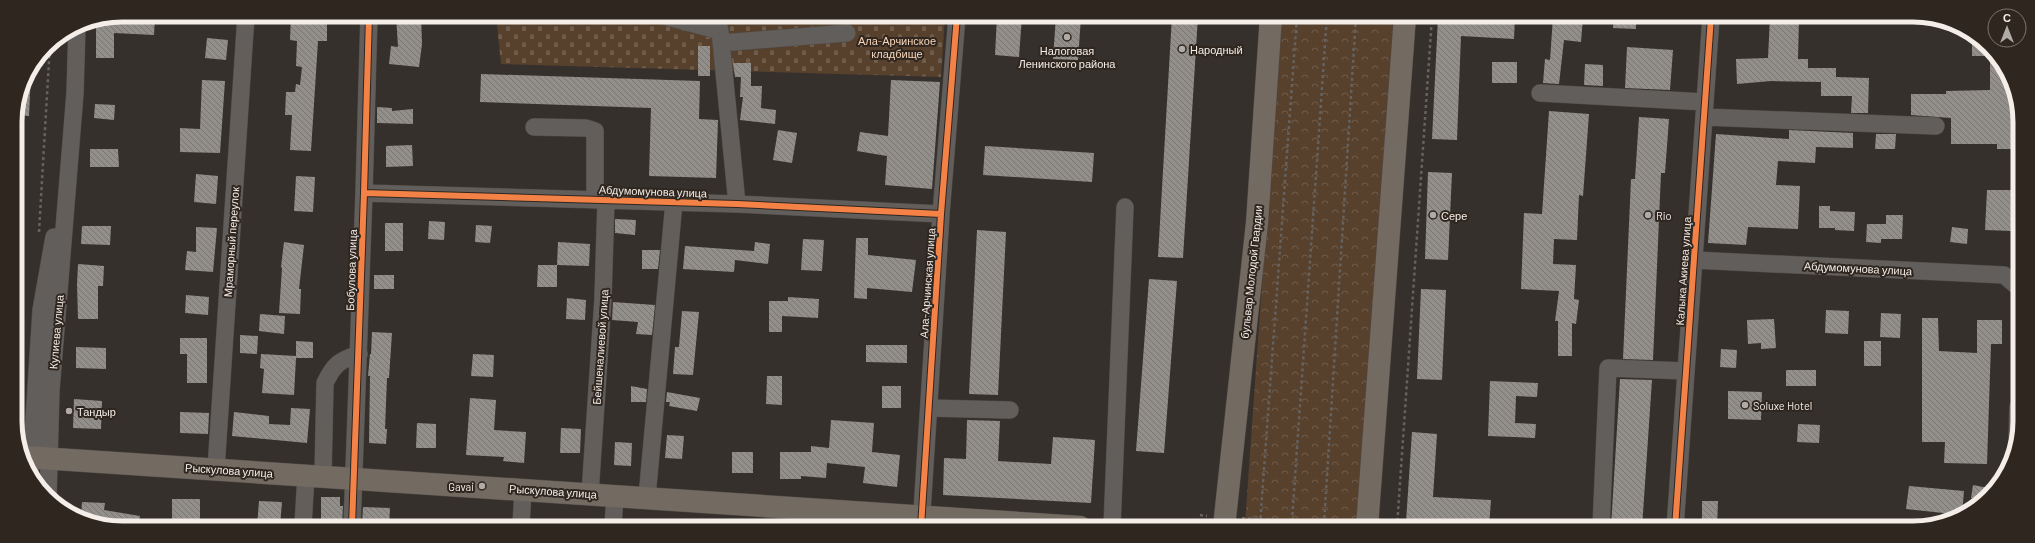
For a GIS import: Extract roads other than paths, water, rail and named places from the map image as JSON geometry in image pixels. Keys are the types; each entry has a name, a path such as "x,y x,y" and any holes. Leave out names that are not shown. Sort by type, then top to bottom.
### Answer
{"main road":[{"name":"бульвар Молодой Гвардии","path":"1224,521 1257,222 1271,22"},
{"path":"1367,521 1404,22"},
{"name":"Рыскулова улица","path":"34,460 216,469 647,497 921,521"}],"street":[{"name":"Мраморный переулок","path":"216,469 246,22"},
{"name":"Бобулова улица","path":"352,521 369,22"},
{"path":"688,22 719,30 847,33"},
{"name":"Ала-Арчинская улица","path":"921,521 941,214 957,22"},
{"name":"Калыка Акиева улица","path":"1675,521 1711,22"},
{"path":"719,30 737,204"},
{"name":"Кулиева улица","path":"41,480 34,460 41,310 69,167 75,93 77,33"},
{"path":"1540,93 1704,110 1936,126"},
{"name":"Бейшеналиевой улица","path":"534,127 586,128 594,131 601,200 604,298 590,494"},
{"name":"Абдумомунова улица","path":"364,193 737,204 941,214"},
{"path":"647,497 674,202"},
{"path":"1112,521 1125,207"},
{"name":"Абдумомунова улица","path":"1694,260 2004,275 2013,283"},
{"path":"304,521 315,475 325,383 331,370 342,359 358,354"},
{"path":"1601,521 1608,368 1686,371"},
{"path":"929,408 1010,410"},
{"path":"521,521 523,489"},
{"path":"613,521 615,495"}],"place":[{"name":"Налоговая Ленинского района","path":"1067,37"},
{"name":"Народный","path":"1182,49"},
{"name":"Сере","path":"1433,215"},
{"name":"Rio","path":"1648,215"},
{"name":"Soluxe Hotel","path":"1745,405"},
{"name":"Тандыр","path":"69,411"},
{"name":"Gavai","path":"482,486"}],"park label":[{"name":"Ала-Арчинское кладбище","path":"897,46"}]}
